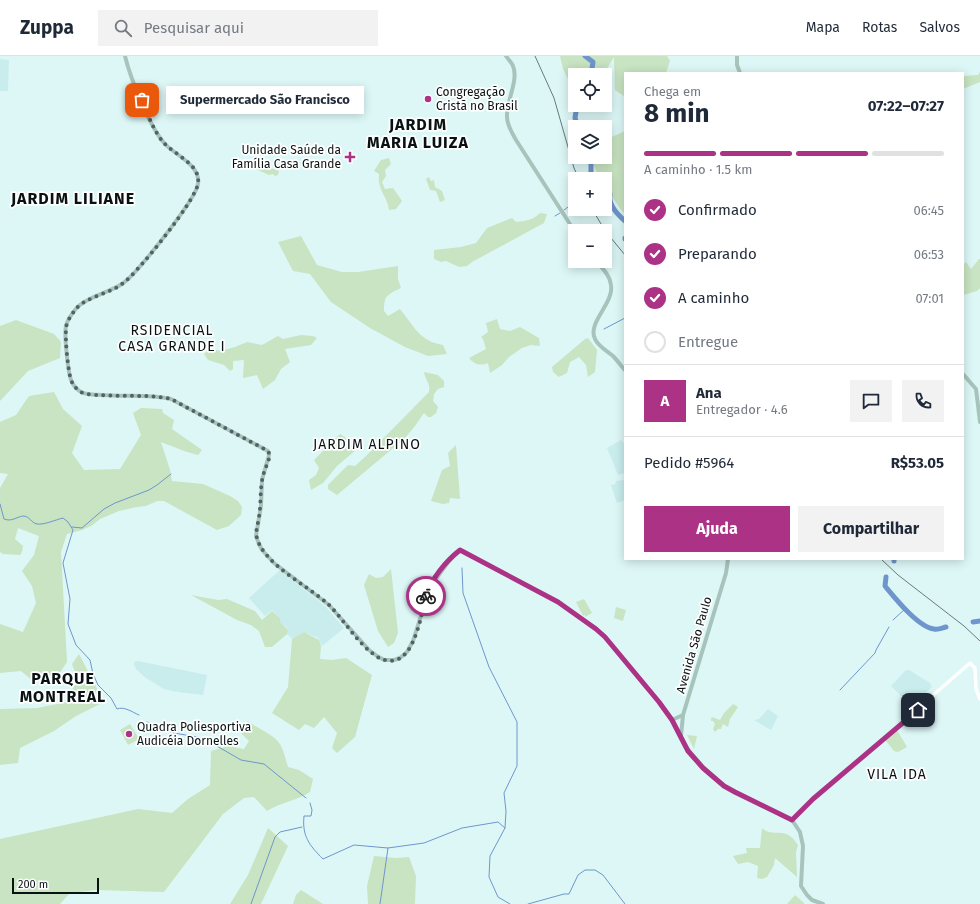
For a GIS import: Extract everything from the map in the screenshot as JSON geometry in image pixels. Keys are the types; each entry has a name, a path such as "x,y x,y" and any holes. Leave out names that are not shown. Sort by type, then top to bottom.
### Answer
{"main road":[{"path":"125,56 131,75 159,136 170,149 194,168 198,184 194,195 135,273 118,287 79,306 72,315 66,329 71,380 77,389 88,394 157,396 171,399 268,451 270,455 262,480 261,506 256,536 262,550 274,563 329,605 369,650 384,660 394,660 400,658 407,652 417,630 429,590 441,571 458,551 462,550 558,602 605,637 659,702 672,720 685,746 694,758 714,778 724,786 792,820 800,832 803,846 801,886 806,895 812,900 823,904"},
{"path":"506,56 514,67 514,82 506,114 508,124 516,140 570,224"},
{"path":"737,56 737,65 740,72"},
{"path":"602,268 611,285 604,310 595,321 593,334 597,342 614,357 624,369"},
{"path":"964,375 976,389 980,422"},
{"name":"Avenida São Paulo","path":"681,737 683,715 726,573 728,560"},
{"path":"672,720 683,715"}],"street":[{"path":"792,820 813,799 970,663 976,669 976,689 980,699"}],"shaded area":[{"path":"0,59 9,60 8,91 0,91"},
{"path":"621,440 624,444 624,473 618,475 607,448"},
{"path":"624,480 624,500 617,503 611,485 615,484 616,481"},
{"path":"280,570 326,607 344,628 322,646 318,638 304,632 292,639 287,634 288,629 280,622 280,618 272,610 265,616 249,598"},
{"path":"138,661 207,675 203,695 178,692 178,689 177,692 164,689 146,678 136,669 134,662"},
{"path":"906,670 909,670 930,683 932,687 915,702 902,697 891,686"},
{"path":"768,709 778,716 771,730 754,720 759,719"}],"green space":[{"path":"560,56 667,56 670,61 666,72 624,72 624,96 615,90 614,57 607,68 568,68 568,79 563,69"},
{"path":"980,72 980,82 964,89 964,76 978,75"},
{"path":"624,131 624,213 612,197 612,172 597,172 593,164 612,164 612,137"},
{"path":"389,158 391,164 385,170 386,176 382,182 385,189 393,188 402,201 396,209 389,210 387,201 381,189 379,174 374,171 381,160"},
{"path":"253,164 270,165 271,168 279,171 278,175 269,175 251,167"},
{"path":"429,177 431,181 434,180 435,187 442,191 445,200 440,202 436,191 430,190 426,179"},
{"path":"540,213 547,214 544,223 467,266 459,267 446,261 441,262 434,259 434,250 461,247 476,243 487,228 512,218 516,222 529,220"},
{"path":"301,236 317,265 342,272 358,272 398,266 398,279 401,288 387,296 384,311 388,316 400,309 418,332 428,340 443,345 447,354 428,356 405,347 370,328 331,302 310,274 293,271 278,242"},
{"path":"980,259 980,288 977,291 964,295 964,264 966,262 971,269"},
{"path":"497,319 500,329 510,331 520,327 539,338 540,346 531,345 522,348 490,373 488,363 478,364 469,358 486,349 481,337 488,332 486,323"},
{"path":"16,320 54,334 61,342 60,358 28,371 0,401 0,326"},
{"path":"301,335 313,336 317,338 311,345 285,349 290,362 281,369 275,380 263,389 257,375 243,378 244,360 233,361 233,369 230,371 224,365 208,360 204,354 211,348 220,351 247,342 262,345 278,336 283,339"},
{"path":"588,338 597,350 595,372 588,377 586,365 579,357 570,362 567,373 559,377 553,372 552,367"},
{"path":"424,372 438,375 444,381 444,387 438,389 434,394 433,401 438,407 436,413 431,417 428,417 424,413 404,439 337,495 328,489 328,485 348,465 355,466 365,457 429,392 429,386"},
{"path":"54,392 63,409 82,426 72,453 84,470 120,469 141,435 133,413 141,408 162,409 163,413 174,420 172,429 202,450 198,455 161,442 172,481 203,484 230,496 238,501 242,507 241,515 229,526 217,530 164,501 157,501 146,506 119,511 100,519 91,526 82,530 67,534 61,552 67,662 59,674 33,681 21,671 0,673 0,624 23,632 36,603 32,586 22,571 34,555 39,536 18,528 15,539 23,546 20,555 3,554 0,552 0,488 8,474 0,473 0,422 16,415 29,396"},
{"path":"340,434 346,438 356,450 337,466 323,483 311,490 309,480 316,475 319,468 314,460"},
{"path":"456,445 460,499 450,498 449,503 443,504 431,501 442,470 450,466 448,453"},
{"path":"391,569 398,633 394,643 388,647 378,631 364,585 369,574 376,578 383,577"},
{"path":"191,595 218,600 227,599 255,611 262,620 272,611 280,618 280,622 288,630 287,634 272,647 265,647 259,631 251,625 237,620"},
{"path":"584,599 592,613 585,617 585,615 583,616 576,602"},
{"path":"616,607 626,610 623,621 614,618"},
{"path":"304,632 319,640 321,646 320,659 332,660 346,658 372,675 355,737 337,753 332,748 337,733 324,717 314,728 305,724 299,730 272,713 288,687 292,639"},
{"path":"79,654 104,702 76,716 54,731 20,748 18,763 0,765 0,709 37,708 78,700 77,693 71,691 78,680 72,664"},
{"path":"733,704 738,707 730,719 728,727 723,724 721,729 718,729 715,732 713,729 715,724 711,721 712,717 720,720 724,713"},
{"path":"248,721 271,735 279,742 288,767 299,770 313,779 310,792 300,798 267,811 254,797 244,798 223,814 164,892 96,890 70,893 60,904 0,904 0,839 138,809 172,813 188,799 210,785 211,751 228,746 244,749 249,741 240,732"},
{"name":"Quadra Poliesportiva Audicéia Dornelles","path":"130,724 139,739 128,745 120,730"},
{"path":"897,730 907,747 898,752 894,751 886,741 886,738"},
{"path":"687,735 697,736 694,749"},
{"path":"268,828 288,846 261,904 230,904 248,875"},
{"path":"762,828 770,832 784,833 793,839 798,845 796,852 797,877 775,858 774,865 767,877 762,879 757,878 758,866 748,862 738,864 733,856 747,853 746,848 760,848"},
{"path":"374,856 396,858 409,857 416,876 415,904 368,904 367,886"},
{"path":"301,890 323,904 293,904 296,895"},
{"path":"795,895 804,903 804,904 787,904"}],"waterway":[{"path":"585,56 593,62 592,68"},
{"path":"576,112 576,120"},
{"path":"591,164 591,172"},
{"path":"612,204 619,216 624,220"},
{"path":"564,210 568,207"},
{"path":"555,216 560,213"},
{"path":"604,329 624,319"},
{"path":"72,527 82,528 104,509 115,503 149,490 171,474"},
{"path":"0,504 4,519 7,520 12,520 23,516 37,524 63,518 68,522 73,530 63,563 70,599 68,624 76,645 90,660 93,674 98,685 111,698 117,709 125,709 139,715"},
{"path":"462,568 463,593 489,667 517,722 517,766 504,793 506,811 505,828"},
{"path":"886,577 885,586 914,618 934,629 946,627"},
{"path":"893,620 905,609"},
{"path":"973,622 980,621"},
{"path":"840,690 875,653 889,627"},
{"path":"147,722 174,733 203,738 241,760 264,764 306,798"},
{"path":"310,803 312,810 311,816 304,816 305,835 310,845 323,859 354,845 388,848 424,843 462,828 498,822 505,828 490,856 489,877 498,897 510,904"},
{"path":"251,904 275,837 280,832 302,827"},
{"path":"380,904 388,848"},
{"path":"528,904 569,894 578,875 585,870 595,870 603,875 625,904"}],"railway":[{"path":"535,56 554,98 576,172"},
{"path":"596,216 606,232 624,254"},
{"path":"882,560 898,575 964,626 980,641"}],"way so far":[{"path":"142,100 159,136 170,149 194,168 198,184 194,195 135,273 118,287 79,306 72,315 66,329 70,375 73,384 81,392 88,394 106,396 157,396 171,399 268,451 270,455 262,480 261,506 256,536 262,550 274,563 329,605 369,650 377,656 384,660 390,661 397,660 407,652 417,630 426,596"}],"place":[{"name":"Congregação Cristã no Brasil","path":"428,99"},
{"name":"Supermercado São Francisco","path":"142,100"},
{"name":"Unidade Saúde da Família Casa Grande","path":"350,157"},
{"name":"Quadra Poliesportiva Audicéia Dornelles","path":"129,734"}],"district":[{"name":"JARDIM MARIA LUIZA","path":"418,133"},
{"name":"JARDIM LILIANE","path":"73,198"},
{"name":"RSIDENCIAL CASA GRANDE I","path":"172,338"},
{"name":"JARDIM ALPINO","path":"367,444"},
{"name":"PARQUE MONTREAL","path":"63,687"},
{"name":"VILA IDA","path":"897,774"}],"route":[{"path":"426,596 430,587 441,571 449,561 460,550 462,550 558,602 605,637 665,710 672,720 688,751 703,768 724,786 792,820 813,799 918,710"}]}
